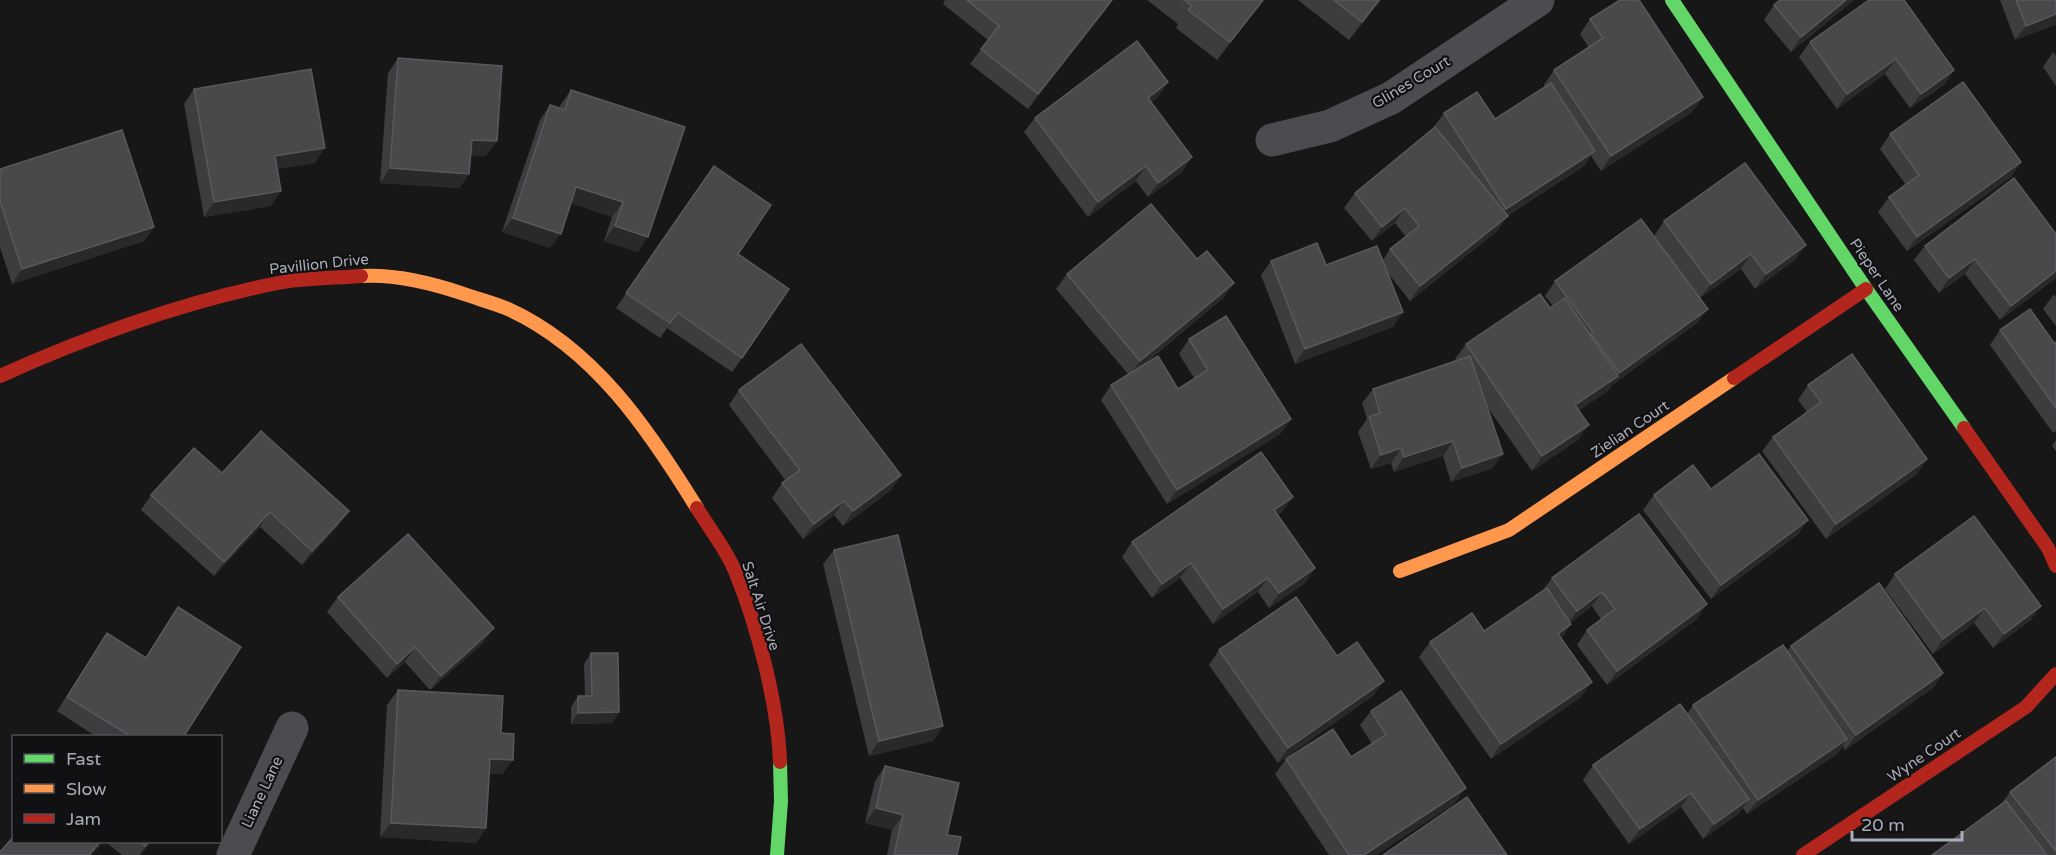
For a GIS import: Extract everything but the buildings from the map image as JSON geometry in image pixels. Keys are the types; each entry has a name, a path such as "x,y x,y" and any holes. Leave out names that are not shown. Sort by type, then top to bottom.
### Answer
{"street":[{"name":"Glines Court","path":"1272,140 1330,126 1391,98 1538,0"},
{"name":"Pieper Lane","path":"1672,0 1866,289 2048,548 2056,566"},
{"name":"Pavillion Drive","path":"0,376 78,341 160,313 285,282 378,275 439,285 508,309 570,347"},
{"name":"Zielian Court","path":"1400,571 1509,530 1866,289"},
{"name":"Salt Air Drive","path":"570,347 629,406 677,475 734,569 753,624 779,732 781,801 777,855"},
{"name":"Wyne Court","path":"1803,855 2026,707 2056,674"},
{"name":"Liane Lane","path":"233,855 292,728"}],"traffic: fast":[{"path":"1672,0 1866,289 1964,428"},
{"path":"777,855 781,801 780,762"}],"traffic: slow":[{"path":"361,276 401,278 439,286 503,307 539,326 567,346 617,394 659,449 697,508"},
{"path":"1400,571 1509,530 1734,378"}],"traffic: jam":[{"path":"0,376 104,333 210,299 283,282 361,276"},
{"path":"1734,378 1866,289"},
{"path":"1964,428 2048,548 2056,566"},
{"path":"697,508 731,563 751,615 771,690 780,762"},
{"path":"1803,855 2026,707 2056,674"}]}
